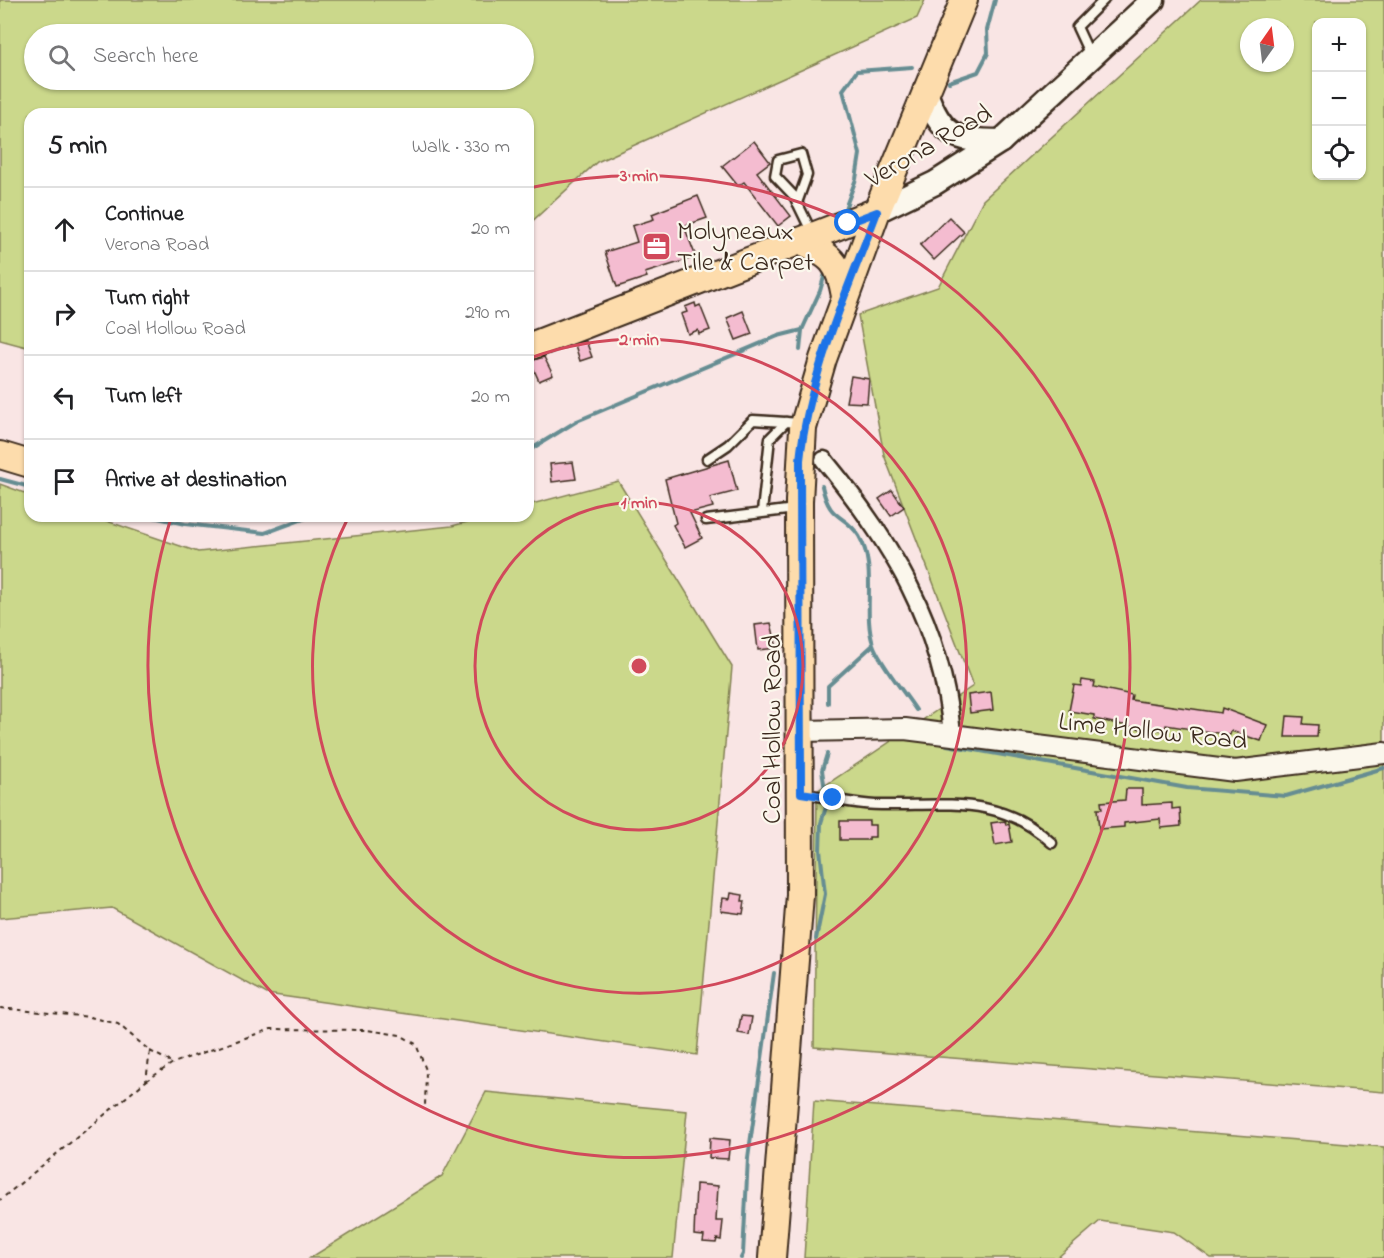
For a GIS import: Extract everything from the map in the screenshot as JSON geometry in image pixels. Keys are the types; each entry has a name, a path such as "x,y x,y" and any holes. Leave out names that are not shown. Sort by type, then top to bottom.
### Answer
{"main road":[{"name":"Coal Hollow Road","path":"772,1258 809,794 801,731 800,460 795,422 925,90 964,0"},
{"name":"Verona Road","path":"534,345 826,242 877,212 935,183 1001,141 1153,0"},
{"path":"925,90 934,115 947,132 958,138 976,141 1001,141"},
{"path":"826,242 845,296"},
{"path":"0,455 24,462"}],"street":[{"path":"824,460 878,529 902,570 932,637 944,680 952,734"},
{"name":"Lime Hollow Road","path":"801,731 905,729 1235,771 1384,753"}],"lane":[{"path":"1091,58 1077,27 1104,0"},
{"path":"797,203 807,175 801,154 778,160 774,176 826,242"},
{"path":"707,459 728,445 753,420 795,422"},
{"path":"762,512 770,438 795,422"},
{"path":"706,520 799,508"},
{"path":"809,794 879,805 967,804 1009,813 1040,831 1052,843"}],"path":[{"path":"0,1008 90,1017 118,1024 150,1051 173,1063"},
{"path":"0,1200 146,1081 173,1063 271,1029 367,1030 400,1035 416,1044 426,1070 425,1106"},
{"path":"146,1081 150,1051"}],"green space":[{"path":"0,0 925,0 917,18 597,162 534,220 534,108 24,108 24,346 0,340"},
{"path":"1201,0 1384,0 1384,1092 814,1047 817,791 973,686 884,455 858,315 938,287 983,200"},
{"path":"618,481 732,667 697,1055 267,994 112,908 0,918 0,484 24,493 24,522 110,522 198,552 452,526 467,522 534,522 534,503"},
{"path":"486,1092 687,1111 673,1258 310,1258 442,1176"},
{"path":"814,1101 1384,1147 1384,1258 1211,1258 1174,1232 1100,1221 1057,1258 804,1258"}],"building":[{"path":"754,141 770,162 757,172 791,216 778,226 744,182 738,186 722,166"},
{"path":"698,196 707,218 684,226 696,257 645,273 647,277 617,287 605,252 637,242 632,226 654,219 652,214"},
{"path":"949,217 964,232 934,260 920,245"},
{"path":"695,303 696,307 700,305 710,330 699,334 698,330 688,334 681,314 687,312 685,307"},
{"path":"743,311 752,334 736,340 727,318"},
{"path":"586,341 592,357 580,361 575,345"},
{"path":"544,357 553,375 539,381 534,370 534,360"},
{"path":"851,376 869,379 867,403 846,402"},
{"path":"729,460 737,491 710,498 713,507 690,513 702,538 685,547 673,525 676,523 665,479"},
{"path":"573,462 576,479 552,482 550,464"},
{"path":"892,490 904,507 891,516 879,499"},
{"path":"771,623 777,648 758,650 755,625"},
{"path":"1082,680 1095,682 1094,687 1132,695 1131,700 1221,713 1222,708 1267,725 1261,741 1231,731 1230,735 1166,725 1165,730 1142,729 1094,719 1094,715 1069,711 1074,685 1081,686"},
{"path":"991,692 993,710 970,713 968,695"},
{"path":"1287,716 1304,717 1303,724 1318,725 1317,737 1285,737"},
{"path":"1126,789 1142,789 1142,805 1172,803 1172,809 1180,808 1181,826 1161,828 1160,819 1124,823 1124,827 1099,829 1097,809 1102,809 1101,802 1125,800"},
{"path":"840,821 869,821 869,825 875,825 875,837 869,837 869,840 840,840"},
{"path":"1005,821 1006,825 1009,824 1012,842 995,845 991,823"},
{"path":"731,893 743,895 742,901 745,901 743,914 721,911 723,898 730,899"},
{"path":"741,1016 752,1017 749,1035 738,1033"},
{"path":"710,1138 730,1140 728,1159 709,1158"},
{"path":"696,1184 718,1186 716,1221 723,1221 721,1240 717,1239 716,1243 703,1242 704,1236 694,1235"}],"waterway":[{"path":"949,82 978,72 988,53 987,30 995,0"},
{"path":"843,214 856,179 860,154 843,90 857,71 912,67"},
{"path":"534,447 577,421 778,336 802,330 820,291 826,270"},
{"path":"800,350 802,330"},
{"path":"0,479 24,485"},
{"path":"822,486 825,498 833,512 853,528 865,548 869,575 870,631 873,644 886,668 916,710"},
{"path":"176,522 265,533 295,522"},
{"path":"828,703 828,686 873,645"},
{"path":"947,745 1187,788 1286,796 1384,768"},
{"path":"816,939 825,894 820,850 821,823 827,804 822,770 827,754"},
{"path":"741,1258 748,1158 774,973"}],"place":[{"name":"Molyneaux Tile & Carpet","path":"656,246"}],"route":[{"path":"833,798 801,793 800,460 803,428 823,359 877,212 848,223"}]}
